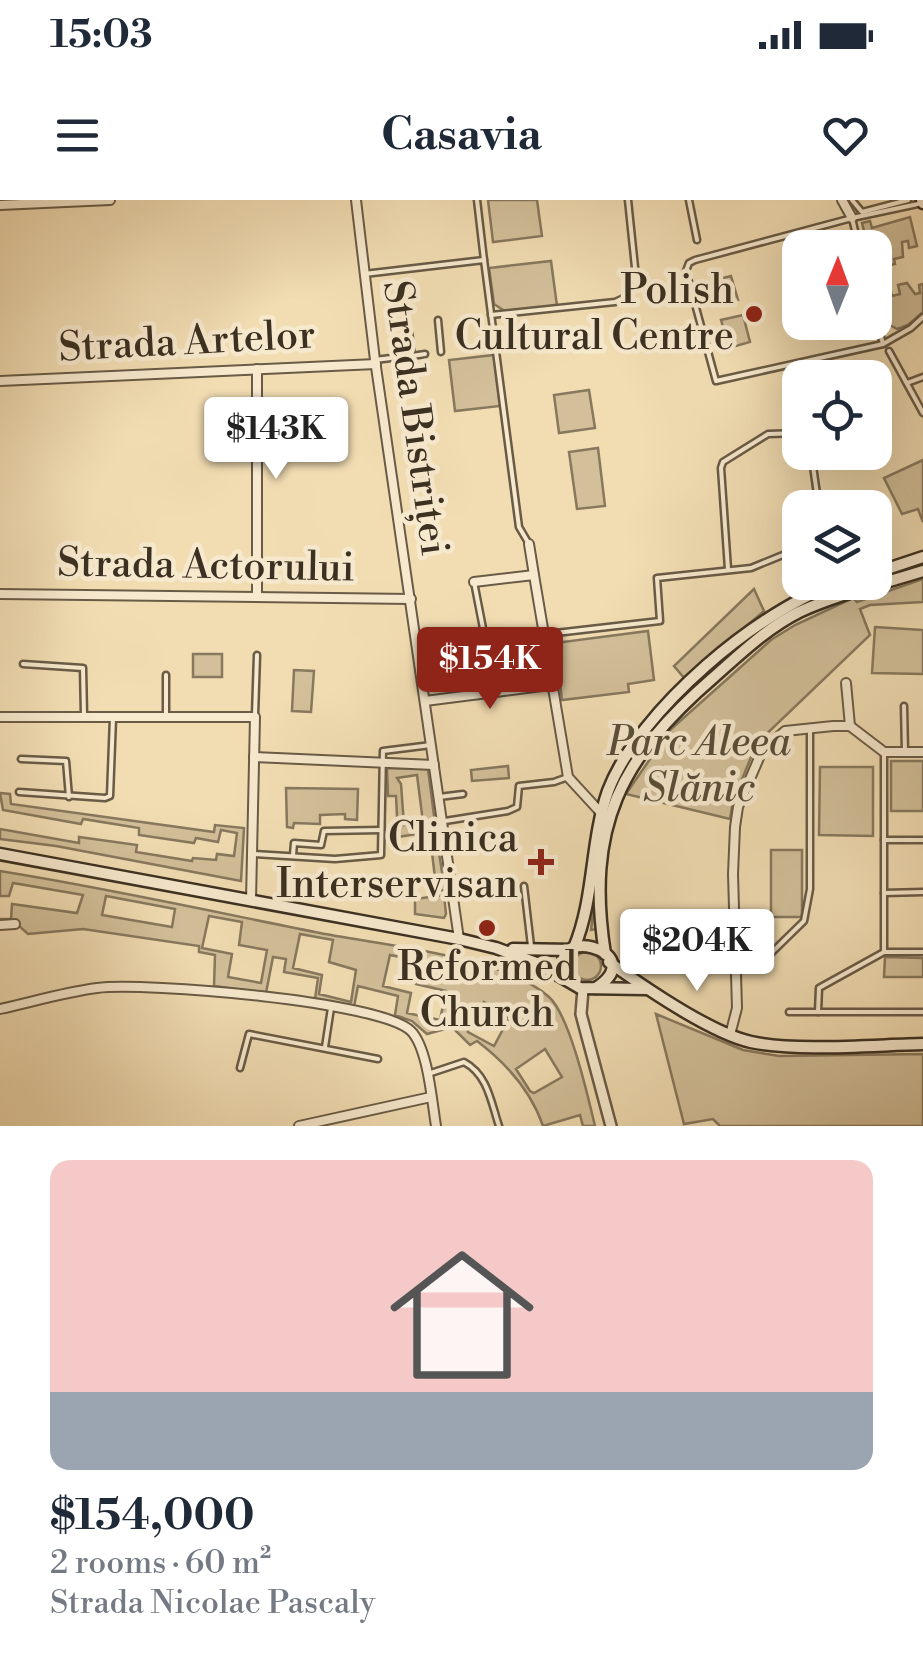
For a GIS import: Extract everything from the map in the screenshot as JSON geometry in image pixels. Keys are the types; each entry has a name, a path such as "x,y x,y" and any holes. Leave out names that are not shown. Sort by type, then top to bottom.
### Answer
{"main road":[{"path":"892,567 923,557"},
{"path":"584,987 608,976 600,888 610,816 626,775 648,741 684,702 775,626 824,602 923,571"},
{"path":"584,987 564,968 591,888 602,814 630,748 680,692 774,613 803,600"},
{"path":"0,854 458,939 539,964 584,987 646,989"},
{"path":"496,948 532,951 593,945 646,989 752,1042 923,1044"}],"street":[{"path":"0,206 110,200"},
{"name":"Strada Bistriței","path":"356,200 458,939"},
{"path":"842,200 852,218"},
{"name":"Strada Artelor","path":"0,381 376,362"},
{"path":"257,369 257,595"},
{"path":"530,544 568,777 602,814"},
{"path":"474,582 534,575"},
{"name":"Strada Actorului","path":"0,594 411,598"},
{"path":"846,683 850,726"},
{"path":"425,702 550,685"},
{"path":"0,716 255,717 252,900"},
{"path":"730,1034 737,1008 732,874 738,807 762,751 786,732 850,726 884,752 923,752"},
{"path":"254,757 434,765"},
{"path":"0,925 15,924"},
{"path":"584,987 581,1014 611,1126"},
{"path":"0,1009 99,988 217,991 330,1008 402,1024 417,1039 436,1126"},
{"path":"299,1126 431,1096"}],"lane":[{"path":"477,200 519,527 530,544"},
{"path":"491,315 627,298 636,277 628,200"},
{"path":"689,200 697,240"},
{"path":"852,200 862,212 908,200"},
{"path":"923,202 695,260 686,271 716,381 883,344 923,317"},
{"path":"852,218 855,230"},
{"path":"364,274 484,260"},
{"path":"438,320 441,352"},
{"path":"409,332 410,356 424,354"},
{"path":"882,340 883,344"},
{"path":"889,352 923,412"},
{"path":"376,362 391,358"},
{"path":"907,383 923,377"},
{"path":"728,569 720,468 723,462 768,434 782,433"},
{"path":"543,634 660,620 657,578 751,568 782,555"},
{"path":"474,582 488,654"},
{"path":"255,717 257,655"},
{"path":"23,664 84,668 84,715"},
{"path":"166,674 166,716"},
{"path":"904,706 905,752"},
{"path":"19,792 110,796 114,715"},
{"path":"737,970 761,963 804,921 810,889 810,729"},
{"path":"253,854 335,859 380,855 382,762 386,749 431,746"},
{"path":"884,752 884,952"},
{"path":"22,759 66,761 69,796"},
{"path":"442,822 508,812 517,808 519,786 568,777"},
{"path":"438,797 463,794"},
{"path":"293,856 294,843 321,845 324,831 381,830"},
{"path":"884,840 923,840"},
{"path":"524,886 532,951"},
{"path":"884,893 923,892"},
{"path":"818,1012 819,988 884,952 923,952"},
{"path":"325,1046 330,1008"},
{"path":"789,1012 923,1012"},
{"path":"240,1068 249,1034 378,1059"},
{"path":"426,1075 464,1062 476,1069 487,1086 499,1126"}],"green space":[{"path":"488,200 537,200 542,236 493,242"},
{"path":"910,217 917,246 909,248 908,241 902,242 903,257 894,259 892,265 892,230 864,230 862,223 870,221 872,228"},
{"path":"551,261 557,306 506,312 494,304 489,268"},
{"path":"731,276 738,300 717,306 711,281"},
{"path":"907,283 915,294 920,293 919,285 923,284 923,312 897,329 892,326 892,296 900,294 898,285"},
{"path":"743,315 750,342 729,348 721,320"},
{"path":"494,355 500,406 455,411 449,360"},
{"path":"589,390 595,428 559,433 554,395"},
{"path":"598,448 605,506 577,509 569,452"},
{"path":"923,460 923,522 918,509 902,514 884,478"},
{"name":"Parc Aleea Slănic","path":"923,579 923,602 860,609 870,635 757,743 733,801 730,819 626,794 670,730 771,640 849,600 892,600 892,590"},
{"path":"754,589 764,611 685,679 674,666"},
{"path":"813,600 827,600 789,614 659,725 636,753 609,814 597,929 591,930 605,813 632,751 655,722 755,631 787,610"},
{"path":"875,627 923,630 923,674 872,673"},
{"path":"648,631 654,680 628,684 629,692 562,700 555,643"},
{"path":"193,654 222,654 222,677 193,677"},
{"path":"294,670 314,671 311,712 292,711"},
{"path":"891,761 923,761 923,811 891,811"},
{"path":"508,766 509,778 472,781 471,770"},
{"path":"820,767 873,767 873,836 819,835"},
{"path":"387,768 428,769 436,831 398,837 396,796 388,796","holes":["417,775 423,822 404,825 401,784 397,778"]},
{"path":"286,788 358,789 357,820 345,819 345,814 320,815 320,824 294,823 293,828 287,827"},
{"path":"0,793 10,794 11,804 214,832 215,825 244,828 241,881 0,839 0,829 79,843 79,837 137,845 136,852 192,861 216,860 217,854 234,856 237,833 221,830 218,842 196,838 194,843 139,835 139,828 83,819 81,824 3,810"},
{"path":"436,835 445,890 431,891 430,880 435,878 430,836"},
{"path":"771,850 802,850 802,917 771,917"},
{"path":"0,871 438,954 502,971 528,983 557,1007 577,1058 595,1126 583,1126 580,1115 543,1126 524,1090 498,1059 477,1041 470,1045 452,1027 427,1034 412,1021 395,1015 398,996 358,986 354,1007 315,999 318,978 284,972 286,959 273,957 266,993 214,986 215,955 199,952 199,946 83,929 28,934 17,924 0,926 0,919 11,919 12,904 77,913 83,895 13,883 9,896 0,896","holes":["106,896 175,909 172,927 102,915","209,916 242,922 239,945 267,950 261,983 228,977 232,954 202,948","300,934 333,940 329,962 356,970 351,1002 319,994 322,975 293,968","390,955 420,961 416,984 446,991 440,1020 407,1013 411,993 383,986","484,1002 509,1018 494,1046 468,1032","545,1049 562,1077 534,1093 516,1069"]},
{"path":"444,895 444,918 415,914 415,899"},
{"path":"587,952 597,956 601,966 597,976 587,980 577,976 573,966 577,956"},
{"path":"885,957 923,958 923,977 884,977"},
{"path":"656,1014 743,1050 779,1056 923,1054 923,1126 720,1126 713,1119 684,1124"}],"place":[{"name":"Polish Cultural Centre","path":"754,314"},
{"name":"Clinica Interservisan","path":"541,862"},
{"name":"Reformed Church","path":"487,928"}]}
